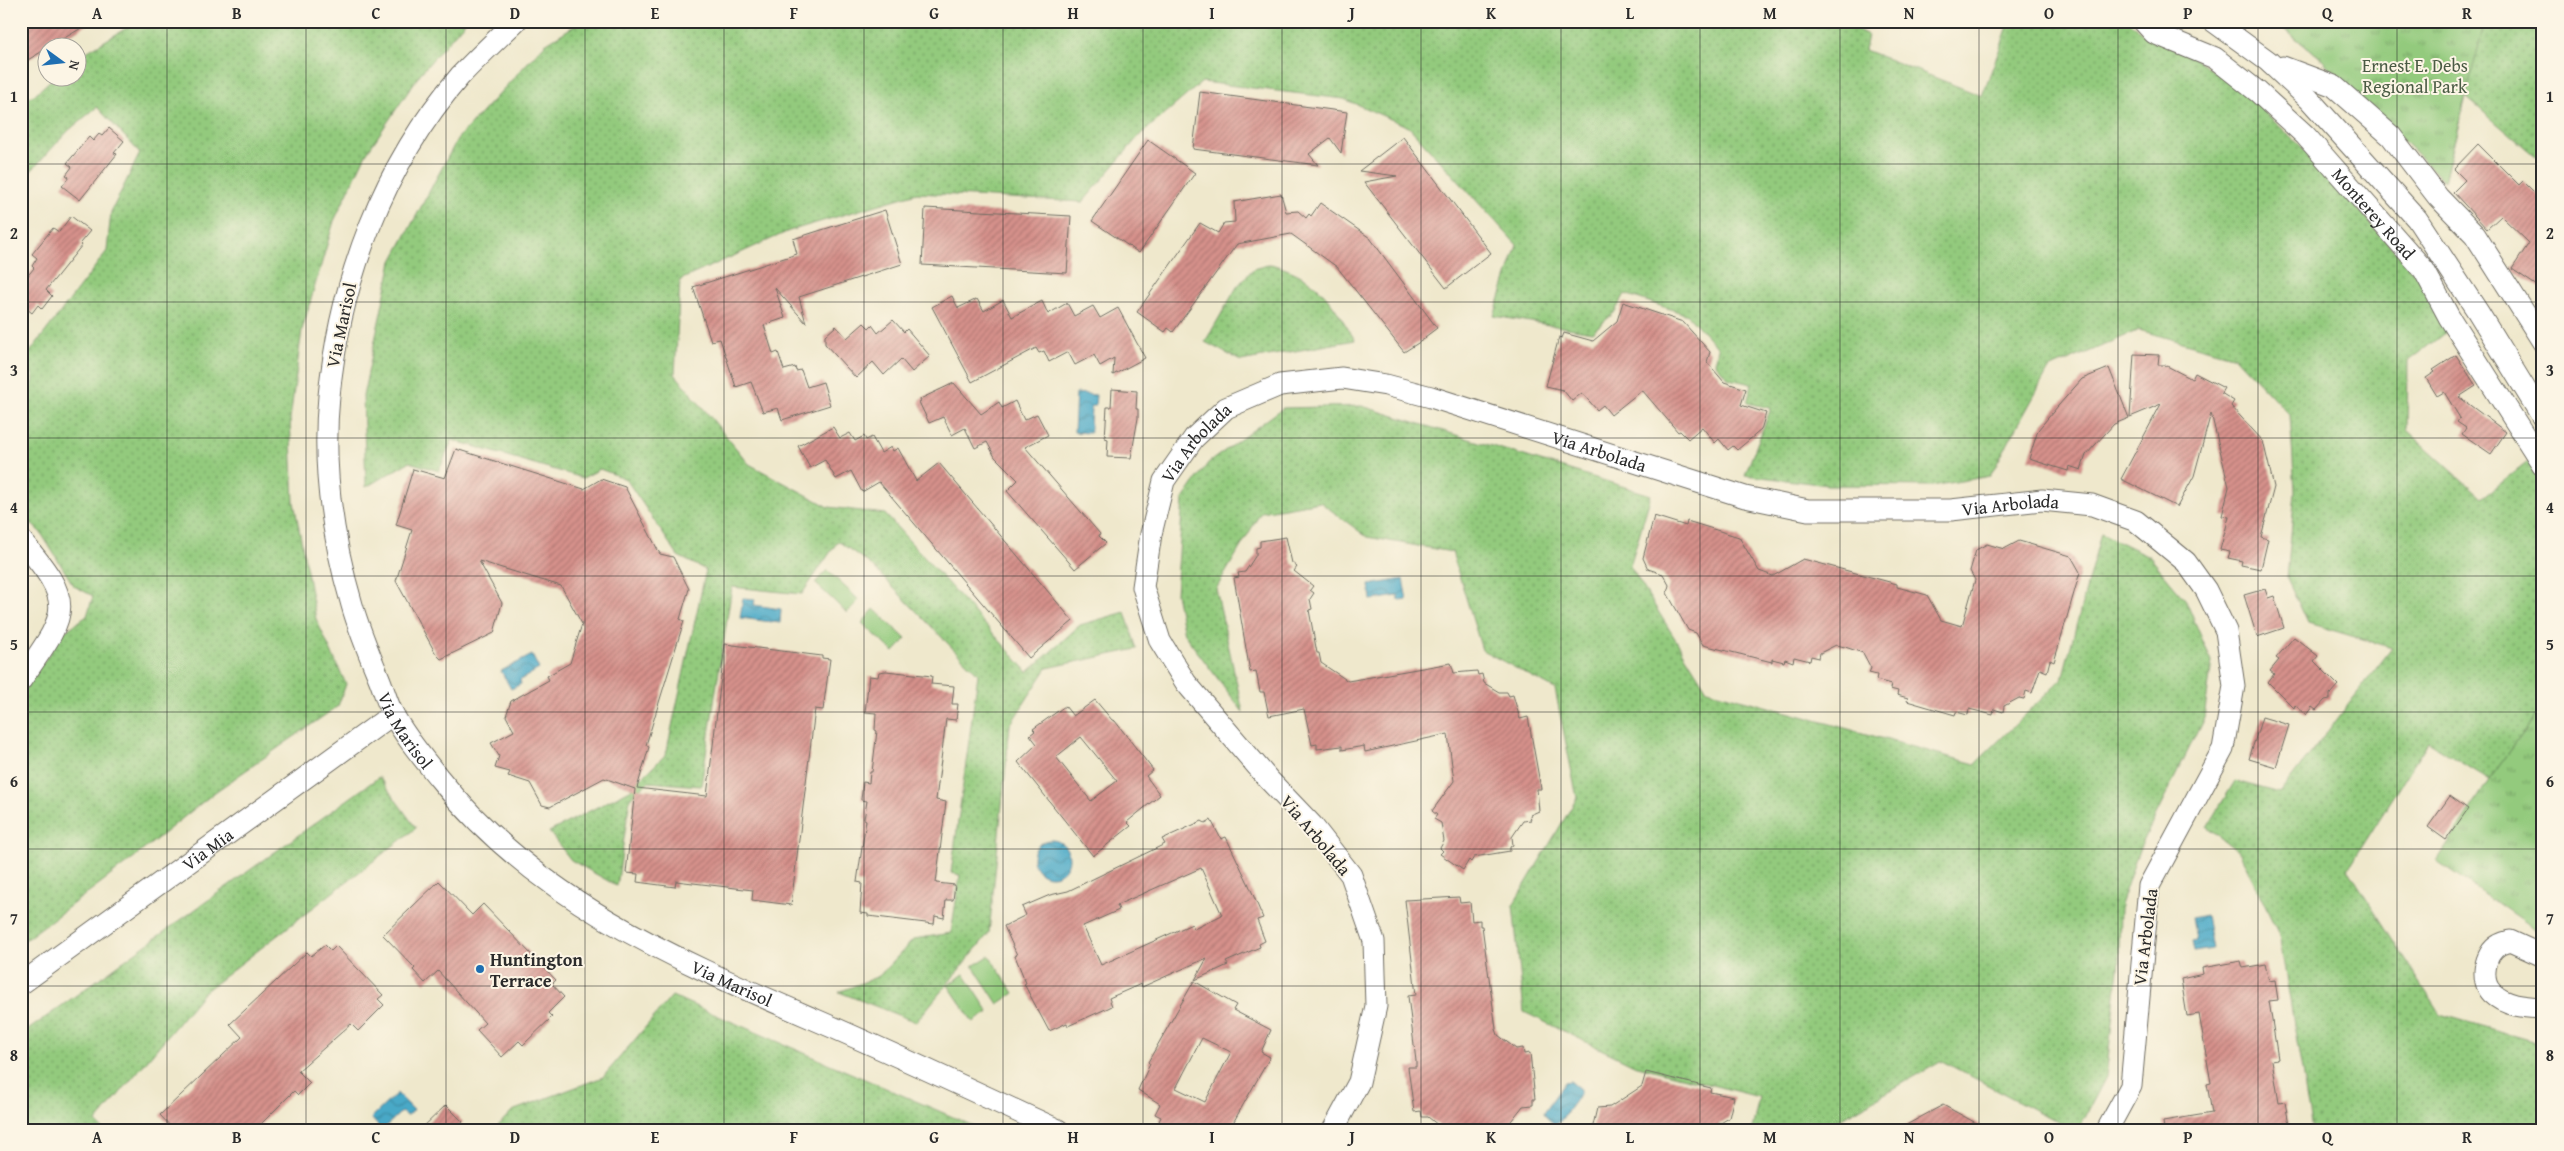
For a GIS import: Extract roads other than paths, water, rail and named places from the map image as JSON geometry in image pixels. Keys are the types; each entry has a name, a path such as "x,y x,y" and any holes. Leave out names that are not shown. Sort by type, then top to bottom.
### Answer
{"street":[{"name":"Via Marisol","path":"516,21 459,78 418,133 379,204 352,275 333,355 326,422 328,490 339,560 358,624 393,714 444,784 488,833 592,913 669,955 1058,1130"},
{"name":"Monterey Road","path":"2143,21 2154,33 2215,58 2258,92 2305,135 2424,270 2449,317 2543,465"},
{"name":"Monterey Road","path":"2213,21 2268,61 2309,98 2417,219 2468,295 2543,418"},
{"name":"Monterey Road","path":"2268,61 2334,86 2391,136 2438,197 2475,235 2543,342"},
{"name":"Via Arbolada","path":"1333,1130 1359,1082 1376,1006 1374,941 1352,875 1312,825 1268,780 1186,683 1160,641 1143,587 1151,534 1164,481 1194,438 1226,408 1254,394 1280,385 1342,378 1386,385 1430,397 1736,494 1808,510 1951,510 2042,500 2092,504 2136,521 2186,562 2206,590 2226,631 2234,686 2223,749 2149,886 2131,1086 2107,1130"},
{"path":"21,540 51,580 59,594 62,607 56,626 21,680"},
{"name":"Via Mia","path":"21,984 393,714"},
{"path":"2543,956 2510,942 2498,945 2490,954 2485,967 2485,980 2490,992 2503,1001 2522,1007 2543,1008"}],"water":[{"path":"1076,393 1096,395 1095,406 1091,406 1090,433 1074,432"},
{"path":"1403,579 1407,600 1399,601 1398,596 1371,600 1369,585"},
{"path":"743,598 755,599 754,605 781,609 780,623 740,618"},
{"path":"532,655 539,669 520,680 521,684 511,689 501,671"},
{"path":"1051,840 1058,841 1064,845 1068,851 1068,865 1064,871 1058,875 1051,876 1044,875 1038,871 1034,865 1033,858 1034,851 1038,845 1044,841"},
{"path":"2206,915 2212,949 2194,952 2192,942 2196,941 2192,918"},
{"path":"1570,1081 1580,1089 1580,1094 1559,1123 1554,1124 1545,1116 1544,1112 1565,1082"},
{"path":"397,1093 414,1110 407,1116 401,1112 382,1130 371,1118"}],"place":[{"name":"Huntington Terrace","path":"480,969"}],"park label":[{"name":"Ernest E. Debs Regional Park","path":"2415,75"}]}
